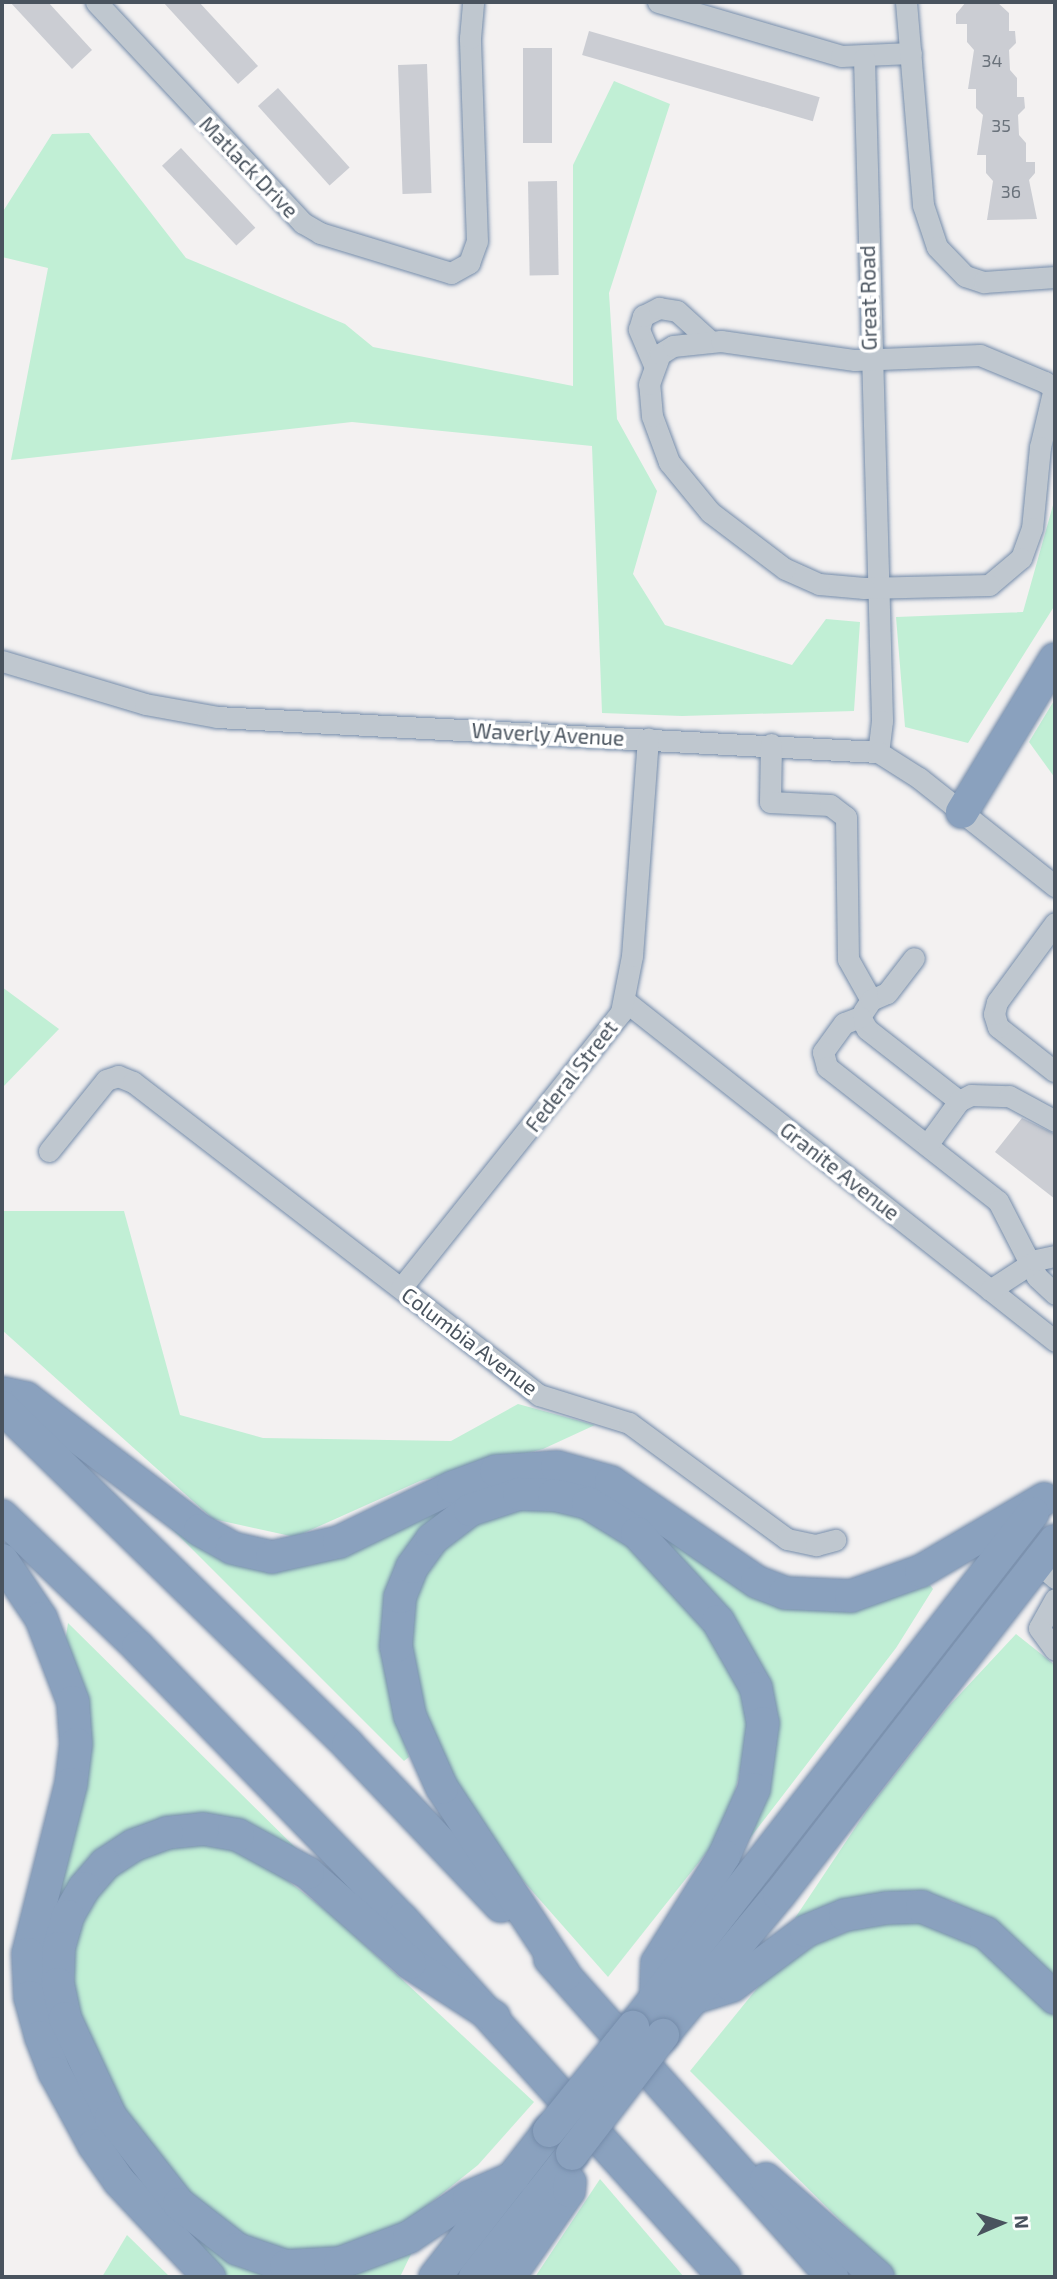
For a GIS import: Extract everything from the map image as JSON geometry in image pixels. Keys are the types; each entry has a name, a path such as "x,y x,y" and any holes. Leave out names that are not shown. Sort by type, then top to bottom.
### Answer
{"highway":[{"path":"962,812 1055,659"},
{"path":"2,1393 26,1398 200,1530 232,1548 272,1557 339,1542 453,1487 496,1471 557,1467 611,1482 758,1582 785,1593 852,1596 921,1571 1050,1492"},
{"path":"2,1407 348,1745 565,1975 708,2133 832,2277"},
{"path":"435,2277 1050,1492"},
{"path":"565,1975 442,1788 410,1716 396,1646 400,1597 412,1567 432,1539 470,1510 519,1494 554,1495 589,1503 638,1534 718,1621 756,1688 763,1723 754,1789 724,1856 657,1963 656,1996"},
{"path":"2,1516 138,1647 494,2018 724,2277"},
{"path":"2,1560 41,1618 61,1660 73,1702 76,1744 71,1784 28,1954 30,1997 41,2037 55,2073 100,2154 119,2181 209,2277"},
{"path":"475,2277 690,1999 779,1895 1050,1561"},
{"path":"494,2018 410,1963 308,1873 238,1835 203,1829 167,1833 134,1845 105,1864 83,1888 59,1948 58,1984 65,2018 111,2117 179,2204 237,2249 286,2266 340,2263 409,2237 469,2197 513,2178"},
{"path":"690,1999 732,1986 806,1931 845,1916 910,1907 943,1912 986,1933 1055,1998"},
{"path":"708,2133 816,2219 878,2277"},
{"path":"509,2277 569,2191 572,2154"},
{"path":"657,2199 704,2277"}],"street":[{"name":"Matlack Drive","path":"96,2 303,223 320,233 452,273 469,263 477,241 470,38 474,2"},
{"path":"658,2 841,56 863,58 911,53"},
{"path":"906,2 923,205 937,247 965,276 984,282 1055,277"},
{"name":"Great Road","path":"863,58 869,360 879,587 878,752"},
{"path":"654,365 639,329 643,316 659,308 677,312 710,341"},
{"path":"710,341 869,360 980,355 1055,388 1040,447 1032,528 1021,558 989,585 835,587 793,573 710,512 669,462 652,416 649,384 654,365 673,346 710,341"},
{"name":"Waverly Avenue","path":"2,662 181,713 878,752"},
{"name":"Federal Street","path":"401,1288 613,1026 625,1001 646,807 648,739"},
{"path":"771,744 770,802 830,805 846,817 848,959 865,1008 867,1029 959,1101"},
{"path":"878,752 1051,875"},
{"path":"1051,938 998,1002 994,1014 998,1027 1055,1071"},
{"path":"914,958 887,993 844,1023 822,1061 998,1201 1029,1264 1055,1294"},
{"name":"Granite Avenue","path":"625,1001 1055,1340"},
{"name":"Columbia Avenue","path":"49,1151 106,1080 118,1076 133,1082 162,1108 539,1395 629,1423 670,1449 774,1533 801,1544 835,1540"},
{"path":"927,1145 959,1101 971,1095 1009,1096 1055,1121"},
{"path":"990,1290 1029,1264 1055,1256"},
{"path":"1055,1599 1039,1628 1055,1650"}],"green space":[{"path":"614,81 670,104 609,293 617,419 657,491 633,574 665,625 792,665 826,619 860,622 854,711 682,716 602,713 592,446 352,422 11,460 48,268 2,257 2,213 52,134 89,133 186,258 345,324 373,347 573,386 573,165"},
{"path":"1055,498 1055,605 968,743 905,727 896,617 1023,612"},
{"path":"1055,699 1055,778 1029,742"},
{"path":"2,987 59,1029 2,1088"},
{"path":"2,1211 124,1211 180,1415 263,1438 451,1441 518,1404 595,1425 543,1449 420,1481 295,1537 213,1519 2,1330"},
{"path":"582,1482 731,1579 889,1598 930,1585 933,1589 896,1648 737,1855 769,1691 588,1493 423,1532 398,1722 409,1757 404,1761 163,1520 277,1568 311,1565 340,1555 471,1489"},
{"path":"548,1506 603,1525 645,1557 700,1618 740,1688 747,1714 747,1742 735,1792 715,1842 608,1977 510,1866 464,1804 411,1683 412,1605 433,1558 472,1523 517,1507"},
{"path":"68,1623 307,1859 241,1825 98,1855 55,2023 231,2257 412,2252 400,2277 224,2277 130,2176 74,2089 39,1983 76,1815 65,1642"},
{"path":"1016,1634 1055,1665 1055,1983 1027,1952 953,1901 919,1894 795,1918 867,1810 947,1708"},
{"path":"176,1844 221,1845 265,1863 336,1918 534,2102 478,2165 398,2229 331,2253 279,2254 236,2236 192,2201 110,2093 73,2004 71,1947 91,1898 122,1867"},
{"path":"906,1918 961,1931 1055,2016 1055,2277 897,2277 690,2071 763,1981 816,1944 876,1920"},
{"path":"600,2179 684,2277 535,2277"},
{"path":"127,2235 170,2277 102,2277"}],"building":[{"path":"10,2 48,2 92,50 72,69"},
{"path":"163,2 199,2 258,66 238,84"},
{"path":"966,2 997,2 1009,13 1009,31 1015,31 1016,43 1009,50 1010,70 1017,78 1017,97 1024,97 1025,108 1018,115 1019,135 1026,143 1026,162 1035,162 1035,173 1029,180 1037,219 987,220 993,181 986,173 986,155 977,155 983,115 976,108 976,89 968,89 974,50 967,42 967,24 956,24 956,14"},
{"path":"589,31 820,97 813,121 582,55"},
{"path":"523,48 552,48 552,143 523,143"},
{"path":"427,64 432,193 403,194 398,65"},
{"path":"278,88 350,168 330,186 258,106"},
{"path":"181,148 255,228 236,245 162,166"},
{"path":"557,181 559,275 530,275 528,182"},
{"path":"1022,1118 1055,1134 1055,1199 995,1152"}]}
